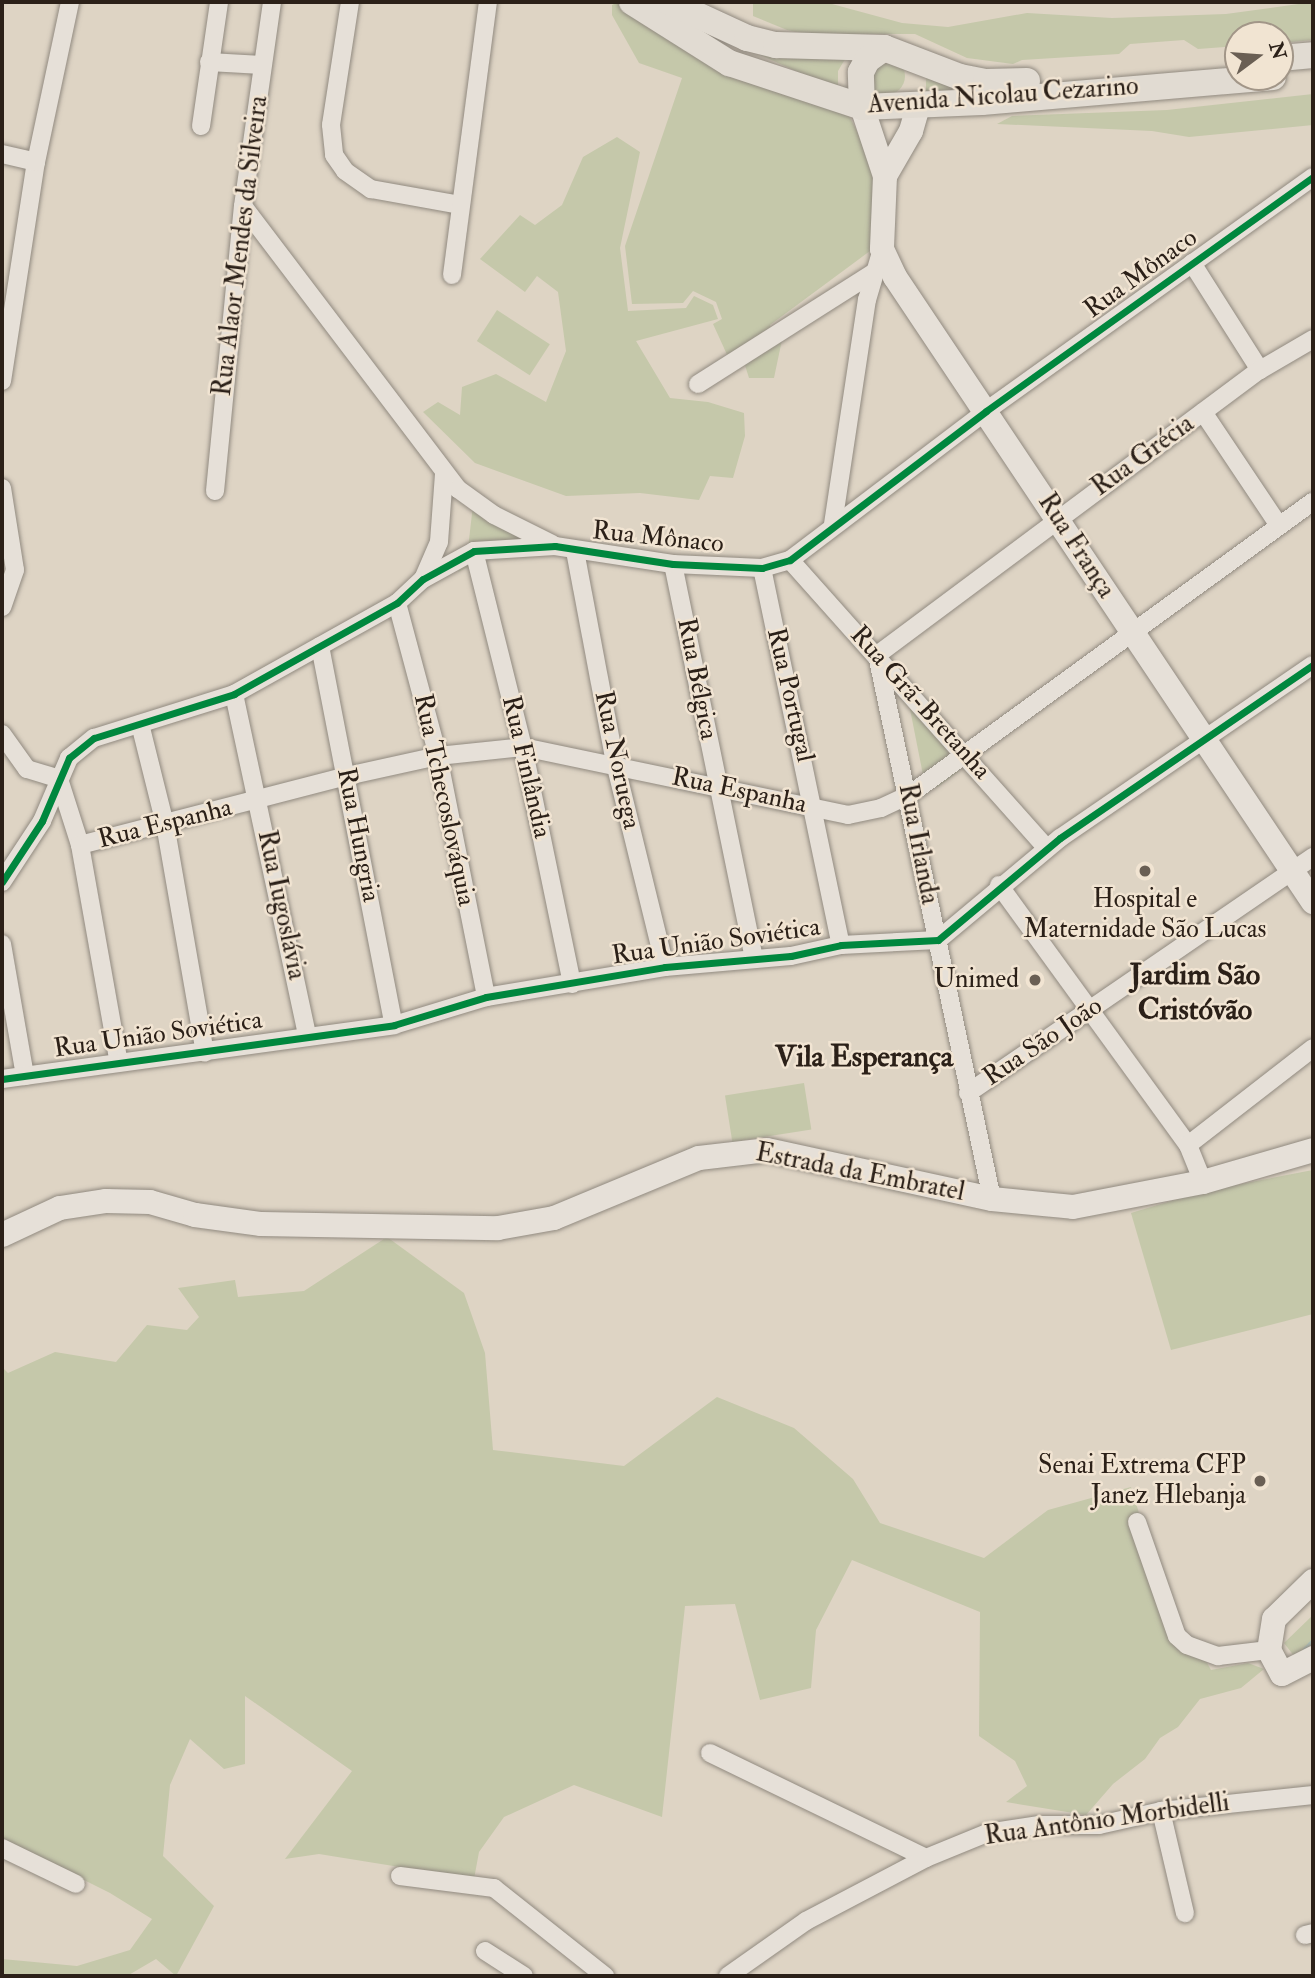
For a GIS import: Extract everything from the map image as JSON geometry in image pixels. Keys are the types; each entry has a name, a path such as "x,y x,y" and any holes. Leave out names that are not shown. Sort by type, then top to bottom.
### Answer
{"main road":[{"name":"Avenida Nicolau Cezarino","path":"632,2 729,64 862,107 918,106 1224,81"},
{"name":"Avenida Nicolau Cezarino","path":"669,2 747,38 776,45 884,48 960,77 1000,83 1224,63"},
{"path":"862,107 861,72 867,60 884,48"},
{"path":"1294,57 1313,55"},
{"path":"918,106 920,61"},
{"path":"1294,75 1313,74"}],"street":[{"path":"2,381 36,162 70,2"},
{"path":"201,126 219,2"},
{"name":"Rua Alaor Mendes da Silveira","path":"215,491 243,206 272,2"},
{"path":"351,2 331,125 334,155 345,171 371,189 460,205"},
{"path":"452,275 488,2"},
{"path":"209,62 262,65"},
{"path":"885,176 911,131 918,106"},
{"path":"833,524 873,273 882,249 885,176 862,107"},
{"path":"2,154 36,162"},
{"name":"Rua Mônaco","path":"2,883 42,821 69,758 94,738 234,694 397,603 423,579 474,551 555,546 673,564 762,568 790,560 833,524 986,411 1313,177"},
{"path":"243,206 444,474 494,516 555,546"},
{"name":"Rua França","path":"882,249 1133,635 1313,902"},
{"path":"1192,263 1260,370"},
{"path":"698,384 873,273"},
{"name":"Rua Grécia","path":"877,655 1260,370 1313,339"},
{"path":"1203,412 1278,524"},
{"path":"423,579 439,542 444,474"},
{"path":"2,488 15,570 2,607"},
{"name":"Rua Espanha","path":"80,845 347,776 438,756 523,747 718,785 848,815 909,795 965,751 1133,635 1278,524 1313,502"},
{"name":"Rua Finlândia","path":"474,551 523,747 572,984"},
{"name":"Rua Noruega","path":"575,551 616,767 665,967"},
{"name":"Rua Grã-Bretanha","path":"790,560 965,751 1047,848"},
{"name":"Rua Bélgica","path":"673,564 754,958"},
{"name":"Rua Portugal","path":"762,568 816,807 841,945"},
{"name":"Rua Tchecoslováquia","path":"397,603 438,756 486,997"},
{"name":"Rua Hungria","path":"320,646 394,1025"},
{"name":"Rua Irlanda","path":"877,655 909,795 968,1093 992,1199"},
{"path":"938,940 999,885 1047,848 1313,665"},
{"name":"Rua Iugoslávia","path":"234,694 259,800 307,1034"},
{"path":"140,724 165,824 205,1053"},
{"path":"2,734 27,769 58,779 80,845 119,1063"},
{"name":"Rua São João","path":"968,1093 1313,857"},
{"path":"999,885 1088,1012 1188,1145 1203,1182"},
{"name":"Rua União Soviética","path":"2,1079 205,1053 307,1034 394,1025 486,997 665,967 754,958 841,945 938,940"},
{"path":"2,944 24,1076"},
{"path":"1188,1145 1313,1048"},
{"name":"Estrada da Embratel","path":"2,1235 60,1208 106,1201 150,1202 195,1215 261,1224 510,1226 554,1219 699,1158 766,1150 992,1199 1073,1207 1203,1182 1313,1150"},
{"path":"1137,1522 1177,1636 1187,1645 1218,1656 1269,1650"},
{"path":"1313,1581 1274,1619 1269,1650 1282,1674 1313,1658"},
{"path":"710,1753 926,1858"},
{"name":"Rua Antônio Morbidelli","path":"728,1976 806,1921 926,1858 987,1833 1039,1825 1099,1825 1161,1811 1313,1795"},
{"path":"1161,1811 1185,1913"},
{"path":"2,1848 76,1884"},
{"path":"400,1876 494,1888 605,1976"},
{"path":"485,1951 524,1976"}],"green space":[{"path":"626,2 845,108 877,170 870,251 770,325 772,336 783,335 774,378 749,378 743,359 729,359 713,324 722,319 716,302 693,291 683,303 632,304 625,246 682,78 639,63 612,15 612,5"},
{"path":"753,2 832,4 902,23 948,27 1027,13 1112,18 1226,14 1313,2 1313,40 1294,42 1294,21 1224,21 1224,47 1198,49 1184,40 1130,44 1119,54 1022,60 1013,64 967,58 915,34 806,34 787,30 753,16"},
{"path":"745,48 848,54 838,71 838,90"},
{"path":"886,57 900,62 905,76 900,90 886,95 872,90 867,76 872,62"},
{"path":"926,73 974,88 926,92"},
{"path":"1313,94 1313,125 1189,137 1152,131 997,124 1012,116 1167,110"},
{"path":"617,137 640,152 620,248 628,311 686,308 694,296 713,305 718,319 636,341 670,398 708,402 744,413 745,436 733,478 710,476 699,500 640,493 566,496 475,463 423,412 438,402 460,415 462,387 496,374 546,402 566,351 558,292 537,276 525,292 480,259 520,215 535,225 562,205 583,157"},
{"path":"497,310 550,344 530,375 477,341"},
{"path":"473,505 523,540 458,572 467,557"},
{"path":"909,704 961,763 958,772 938,787 925,785"},
{"path":"804,1083 811,1129 732,1142 725,1096"},
{"path":"1313,1170 1313,1314 1171,1350 1131,1213 1204,1191"},
{"path":"387,1237 464,1293 485,1353 493,1450 624,1466 717,1397 794,1428 853,1479 880,1523 984,1558 1048,1510 1131,1487 1175,1630 1200,1650 1211,1670 1248,1663 1264,1669 1241,1688 1200,1699 1178,1727 1160,1738 1145,1759 1113,1784 1086,1815 1006,1802 1027,1786 1015,1761 979,1736 980,1612 852,1560 816,1630 811,1688 760,1700 735,1604 685,1606 662,1817 574,1785 504,1817 479,1852 474,1879 319,1854 285,1859 352,1771 245,1696 245,1764 224,1769 190,1739 170,1785 163,1856 214,1906 176,1976 156,1959 127,1976 2,1976 2,1959 77,1966 130,1950 152,1919 110,1893 2,1839 2,1367 8,1373 55,1352 116,1362 147,1325 187,1330 199,1317 178,1288 235,1280 238,1297 304,1291"},
{"path":"1313,1615 1313,1648 1298,1661 1284,1643"}],"waterway":[{"path":"1305,1649 1313,1641"}],"cycle path":[{"path":"2,882 42,821 69,758 94,738 234,694 397,603 423,579 474,551 555,546 673,564 762,568 790,560 986,411 1313,177"},
{"path":"2,1079 394,1025 486,997 665,967 791,956 841,945 938,940 1060,838 1313,665"}],"place":[{"name":"Hospital e Maternidade São Lucas","path":"1145,871"},
{"name":"Unimed","path":"1035,980"},
{"name":"Senai Extrema CFP Janez Hlebanja","path":"1260,1481"}],"district":[{"name":"Jardim São Cristóvão","path":"1195,992"},
{"name":"Vila Esperança","path":"864,1057"}]}
